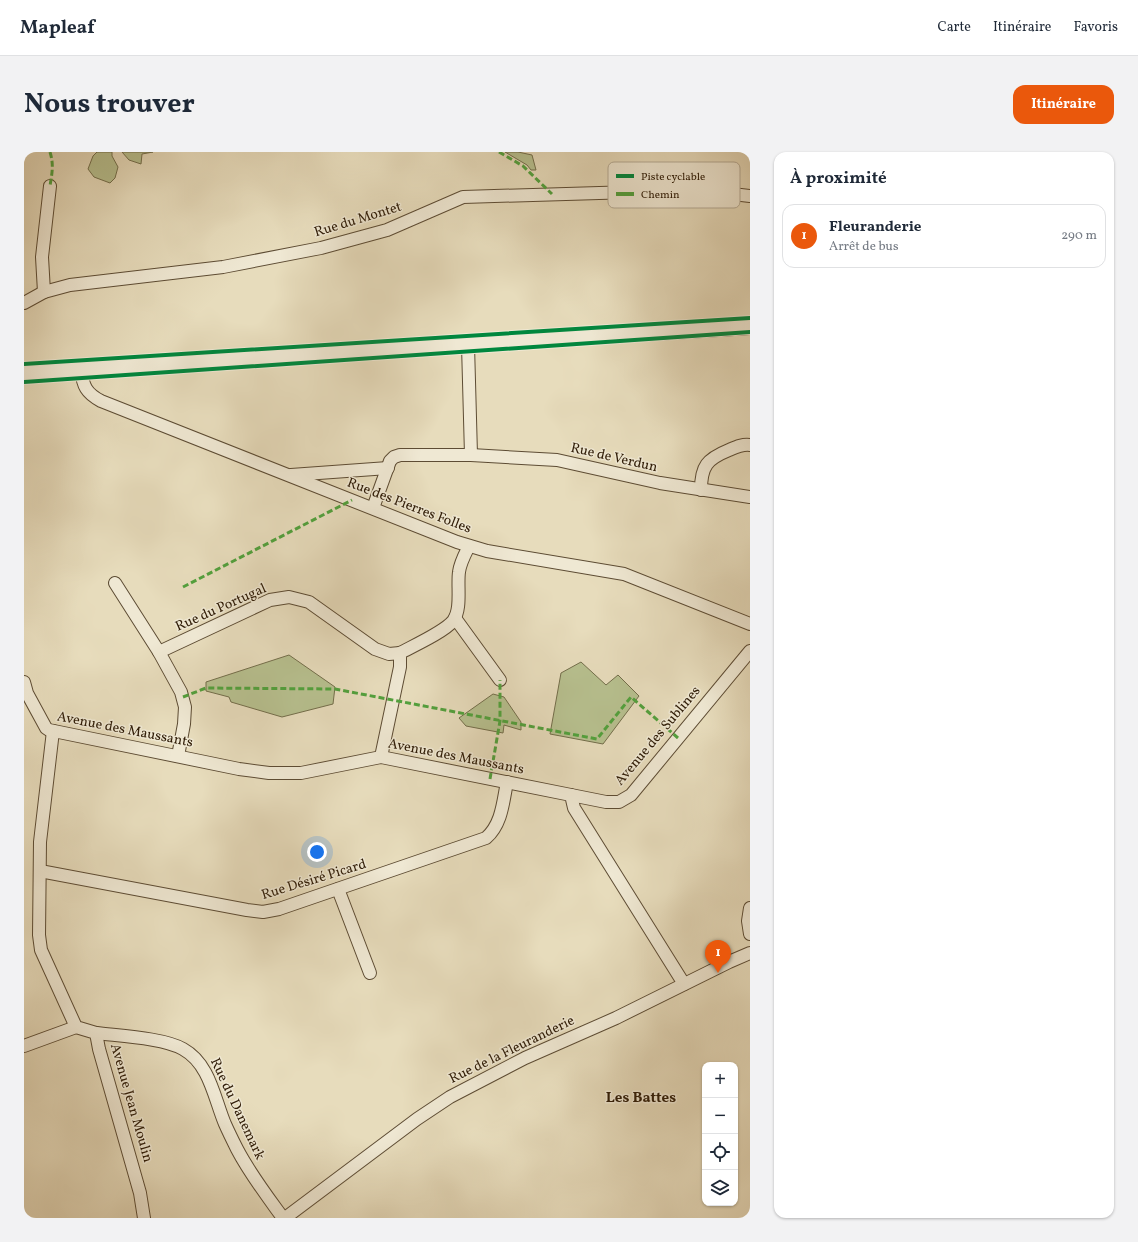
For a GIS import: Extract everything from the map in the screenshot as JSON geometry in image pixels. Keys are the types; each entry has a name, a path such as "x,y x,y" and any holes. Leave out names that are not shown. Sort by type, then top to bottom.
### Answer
{"main road":[{"path":"24,374 351,351 468,345 750,326"}],"street":[{"path":"44,292 42,257 50,186"},
{"name":"Rue du Montet","path":"24,303 44,292 79,283 223,267 322,248 387,230 463,197 608,193"},
{"name":"Rue du Montet","path":"740,195 750,196"},
{"path":"468,345 471,455"},
{"name":"Rue des Pierres Folles","path":"81,370 82,380 86,389 94,397 469,546 487,551 624,574 750,624"},
{"path":"701,490 702,474 710,461 716,455 740,445 750,445"},
{"name":"Rue de Verdun","path":"373,508 391,460 398,455 471,455 557,460 660,484 750,497"},
{"path":"288,475 388,468"},
{"path":"381,757 400,667 400,653 440,631 449,625 455,618 460,568 469,546"},
{"path":"115,583 159,652 181,692 185,707 184,724 178,756"},
{"name":"Rue du Portugal","path":"159,652 270,600 289,597 309,602 376,649 389,654 400,653"},
{"path":"455,618 500,680"},
{"name":"Avenue des Sublines","path":"571,795 606,802 619,802 631,795 750,651"},
{"path":"24,682 27,693 50,730 40,842 39,935 41,950 76,1027 24,1046"},
{"name":"Avenue des Maussants","path":"50,730 239,769 269,773 301,773 381,757 571,795"},
{"name":"Rue Désiré Picard","path":"40,871 256,912 270,911 486,838 496,828 499,821 507,782"},
{"path":"571,795 574,808 684,984"},
{"path":"338,889 370,973"},
{"path":"750,908 748,921 750,934"},
{"name":"Rue de la Fleuranderie","path":"284,1218 417,1119 450,1097 525,1058 616,1018 750,953"},
{"name":"Avenue Jean Moulin","path":"76,1027 96,1033 140,1193 144,1218"},
{"name":"Rue du Danemark","path":"96,1033 167,1042 183,1048 196,1059 207,1075 225,1124 237,1149 257,1182 284,1218"}],"green space":[{"path":"97,152 112,152 112,156 118,167 115,178 110,183 94,177 88,169 93,156"},
{"path":"122,152 153,152 142,154 141,164 129,160"},
{"path":"505,152 518,152 532,155 536,170 531,170 527,165"},
{"path":"289,655 335,687 333,704 282,717 231,702 229,697 206,691 206,682"},
{"path":"581,662 606,685 618,675 639,696 603,744 550,734 561,673"},
{"path":"493,694 504,697 521,722 521,730 504,725 503,733 466,726 459,718"}],"marked path":[{"path":"50,152 52,165 50,186"},
{"path":"499,152 523,166 552,194"},
{"path":"183,587 352,500"},
{"path":"490,779 500,721 500,680"},
{"path":"183,697 206,688 335,689 597,739 631,697 678,738"}],"cycle path":[{"path":"24,364 750,318"},
{"path":"24,382 750,332"}],"place":[{"name":"Fleuranderie","path":"718,973"}],"district":[{"name":"Les Battes","path":"641,1098"}]}
